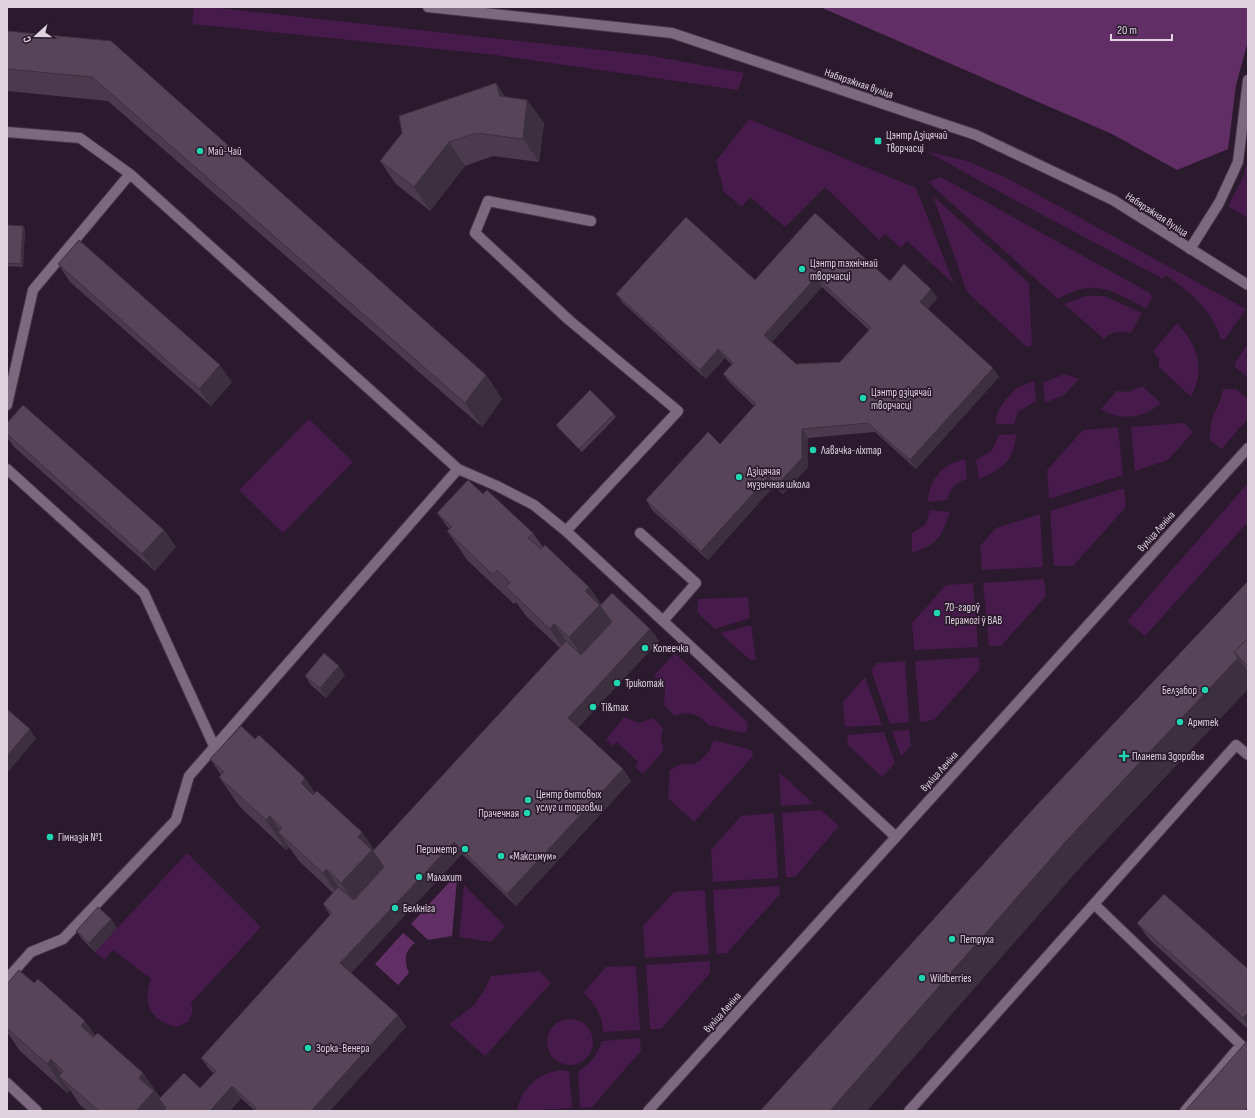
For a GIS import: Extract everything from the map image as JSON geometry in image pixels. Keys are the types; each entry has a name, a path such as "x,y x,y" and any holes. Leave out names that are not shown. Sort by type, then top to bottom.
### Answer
{"main road":[{"name":"Набярэжная вуліца","path":"428,7 672,33 976,135 1113,200 1248,285"},
{"path":"1190,249 1219,203 1238,162 1248,80"},
{"path":"7,132 80,138 130,174 458,470 497,486 534,505 566,531 896,837"},
{"path":"7,405 33,290 130,174"},
{"path":"566,531 678,411 569,320 476,233 488,201 591,221"},
{"name":"вуліца Леніна","path":"648,1111 1248,448"},
{"path":"7,469 144,593 214,746"},
{"path":"7,979 30,952 64,939 176,820 189,776 458,470"},
{"path":"640,533 696,583 663,621"},
{"path":"909,1111 1236,745 1248,755"},
{"path":"1094,904 1241,1045 1185,1111"},
{"path":"7,1083 37,1111"}],"shaded area":[{"path":"194,7 210,7 647,55 744,73 738,90 496,55 192,24"},
{"path":"820,7 1248,7 1248,41 1236,85 1228,149 1177,170 1112,134"},
{"path":"749,119 916,188 954,284 907,241 901,248 885,234 879,240 825,187 785,227 750,197 742,207 724,192 716,161"},
{"path":"926,151 967,161 1009,179 1246,309 1225,339 1221,339 1206,310 1192,295 1166,275 1163,279"},
{"path":"1248,160 1248,218 1228,206 1243,178"},
{"path":"941,177 1150,293 1152,298 1146,308 1123,296 1103,289 1083,289 1071,292 1058,299 928,182"},
{"path":"933,196 1029,283 1032,346 1027,347 967,292"},
{"path":"1086,296 1104,296 1142,313 1131,333 1113,333 1104,339 1064,304"},
{"path":"1177,323 1190,340 1198,358 1198,376 1196,386 1191,397 1159,367 1159,359 1153,351"},
{"path":"1248,343 1248,377 1235,367 1235,363"},
{"path":"1064,374 1079,379 1064,395 1045,403 1043,383"},
{"path":"1034,381 1036,401 1018,412 1014,424 996,424 997,414 1007,398 1019,387"},
{"path":"1142,386 1161,403 1140,415 1124,417 1116,416 1101,409 1117,391 1128,392"},
{"path":"1223,389 1236,389 1248,399 1248,418 1222,449 1209,440 1212,419 1221,398"},
{"path":"309,419 353,462 283,533 239,490"},
{"path":"1184,423 1193,432 1168,460 1135,471 1131,427"},
{"path":"1118,427 1123,475 1049,499 1047,470 1083,430"},
{"path":"1016,434 1013,451 1006,463 995,472 979,479 976,460 992,450 999,435"},
{"path":"965,459 967,479 959,482 954,487 947,500 927,502 932,485 938,473 949,465"},
{"path":"1248,483 1248,522 1145,636 1127,621"},
{"path":"1124,488 1126,507 1073,566 1054,566 1050,511"},
{"path":"930,510 950,512 944,528 937,539 928,546 912,553 912,533 926,524"},
{"path":"1040,514 1043,567 982,570 980,546 996,528"},
{"path":"1044,579 1046,596 1001,646 989,646 983,583"},
{"path":"973,583 978,647 914,650 912,623 946,585"},
{"path":"748,597 750,618 715,629 697,612 698,599"},
{"path":"751,625 756,660 750,660 720,633"},
{"path":"675,653 748,723 747,731 742,733 708,725 700,717 692,714 684,713 675,716 664,705 665,689 654,675"},
{"path":"979,657 980,669 934,720 920,722 915,661"},
{"path":"905,661 909,722 890,724 871,670 877,663"},
{"path":"865,677 882,725 845,727 843,702"},
{"path":"624,717 639,723 653,718 663,728 661,739 664,750 643,774 635,767 638,762 617,742 612,746 606,739"},
{"path":"909,730 911,746 901,756 892,731"},
{"path":"884,732 895,763 882,777 848,745 847,735"},
{"path":"713,740 748,749 752,751 753,756 694,822 668,798 670,770 681,764 693,764 701,760 710,750"},
{"path":"779,772 814,804 781,806"},
{"path":"821,810 839,826 795,877 786,877 782,813"},
{"path":"774,813 778,878 713,882 711,850 741,816"},
{"path":"187,853 261,927 191,1003 193,1010 189,1021 176,1027 160,1020 150,1010 147,996 151,979 113,950 104,960 95,952"},
{"path":"454,877 457,879 452,936 428,940 411,924"},
{"path":"464,885 505,926 491,942 459,937"},
{"path":"779,886 780,894 727,953 717,954 713,890"},
{"path":"705,890 709,954 645,958 643,926 674,892"},
{"path":"403,933 415,943 411,946 406,956 406,964 409,973 398,985 375,964"},
{"path":"710,961 710,973 661,1029 650,1029 646,965"},
{"path":"636,966 640,1030 603,1032 598,1011 583,993 606,967"},
{"path":"539,971 551,983 485,1056 449,1024 474,1005 485,989 491,976"},
{"path":"570,1019 583,1023 589,1029 593,1042 589,1055 583,1061 570,1065 557,1061 551,1055 547,1042 551,1029 557,1023"},
{"path":"640,1038 641,1051 592,1107 580,1108 578,1071 593,1059 602,1041"},
{"path":"562,1070 569,1071 572,1108 517,1111 522,1095 532,1083 546,1074"}],"building":[{"path":"7,31 111,41 486,375 465,403 92,77 7,69"},
{"path":"496,83 500,96 527,100 523,139 476,133 449,142 414,187 380,161 402,133 399,116"},
{"name":"Цэнтр дзіцячай творчасці","path":"815,213 890,281 904,264 931,289 920,302 993,368 910,460 868,423 802,429 802,458 777,485 768,477 701,551 646,500 708,432 720,444 756,404 723,374 733,363 718,349 700,370 616,294 686,217 755,280","holes":["816,277 871,328 840,362 796,364 764,335"]},
{"path":"7,225 23,226 21,264 7,263"},
{"path":"79,240 220,365 199,389 58,264"},
{"path":"590,390 614,414 579,449 556,425"},
{"path":"23,405 164,530 142,554 7,434 7,423"},
{"path":"468,480 483,494 487,490 533,533 528,538 541,549 545,545 589,587 585,591 600,605 569,637 554,624 550,629 506,587 510,582 497,570 493,575 447,531 452,527 437,513"},
{"path":"1248,581 1248,638 1234,652 1238,658 1068,839 830,1111 760,1111 1035,807"},
{"path":"612,593 650,629 568,718 623,769 507,894 454,842 340,963 398,1015 311,1111 253,1111 256,1108 232,1086 210,1111 163,1111 166,1108 159,1099 184,1073 200,1088 216,1071 201,1058 332,913 323,904 338,887 354,900 384,867 373,851 566,641 581,655 612,622 600,606"},
{"path":"1248,638 1248,666 1234,652"},
{"path":"324,653 339,666 320,688 305,676"},
{"path":"7,709 30,729 7,756"},
{"path":"241,726 255,739 259,735 305,778 301,783 313,795 317,791 362,832 358,837 372,850 341,883 326,869 323,873 278,832 282,828 270,816 266,820 219,777 224,772 210,759"},
{"path":"1164,894 1248,969 1248,1013 1243,1018 1137,923"},
{"path":"98,907 111,919 89,943 76,931"},
{"path":"19,970 34,983 38,979 85,1021 81,1026 93,1037 98,1033 143,1073 139,1078 154,1091 136,1111 99,1111 59,1076 63,1071 51,1059 47,1064 7,1028 7,984"},
{"path":"1248,1040 1248,1107 1244,1111 1185,1111"}],"place":[{"name":"Цэнтр Дзіцячай Творчасці","path":"878,141"},
{"name":"Май-Чай","path":"200,151"},
{"name":"Цэнтр тэхнічнай творчасці","path":"802,269"},
{"name":"Цэнтр дзіцячай творчасці","path":"863,398"},
{"name":"Лавачка-ліхтар","path":"813,450"},
{"name":"Дзіцячая музычная школа","path":"739,477"},
{"name":"70-гадоў Перамогі ў ВАВ","path":"937,613"},
{"name":"Копеечка","path":"645,648"},
{"name":"Трикотаж","path":"617,683"},
{"name":"Белзабор","path":"1205,690"},
{"name":"Ti&max","path":"593,707"},
{"name":"Армтек","path":"1180,722"},
{"name":"Планета Здоровья","path":"1124,756"},
{"name":"Центр бытовых услуг и торговли","path":"528,800"},
{"name":"Прачечная","path":"527,813"},
{"name":"Гімназія №1","path":"50,837"},
{"name":"Периметр","path":"465,849"},
{"name":"«Максимум»","path":"501,856"},
{"name":"Малахит","path":"419,877"},
{"name":"Белкніга","path":"395,908"},
{"name":"Петруха","path":"952,939"},
{"name":"Wildberries","path":"922,978"},
{"name":"Зорка-Венера","path":"308,1048"}]}
